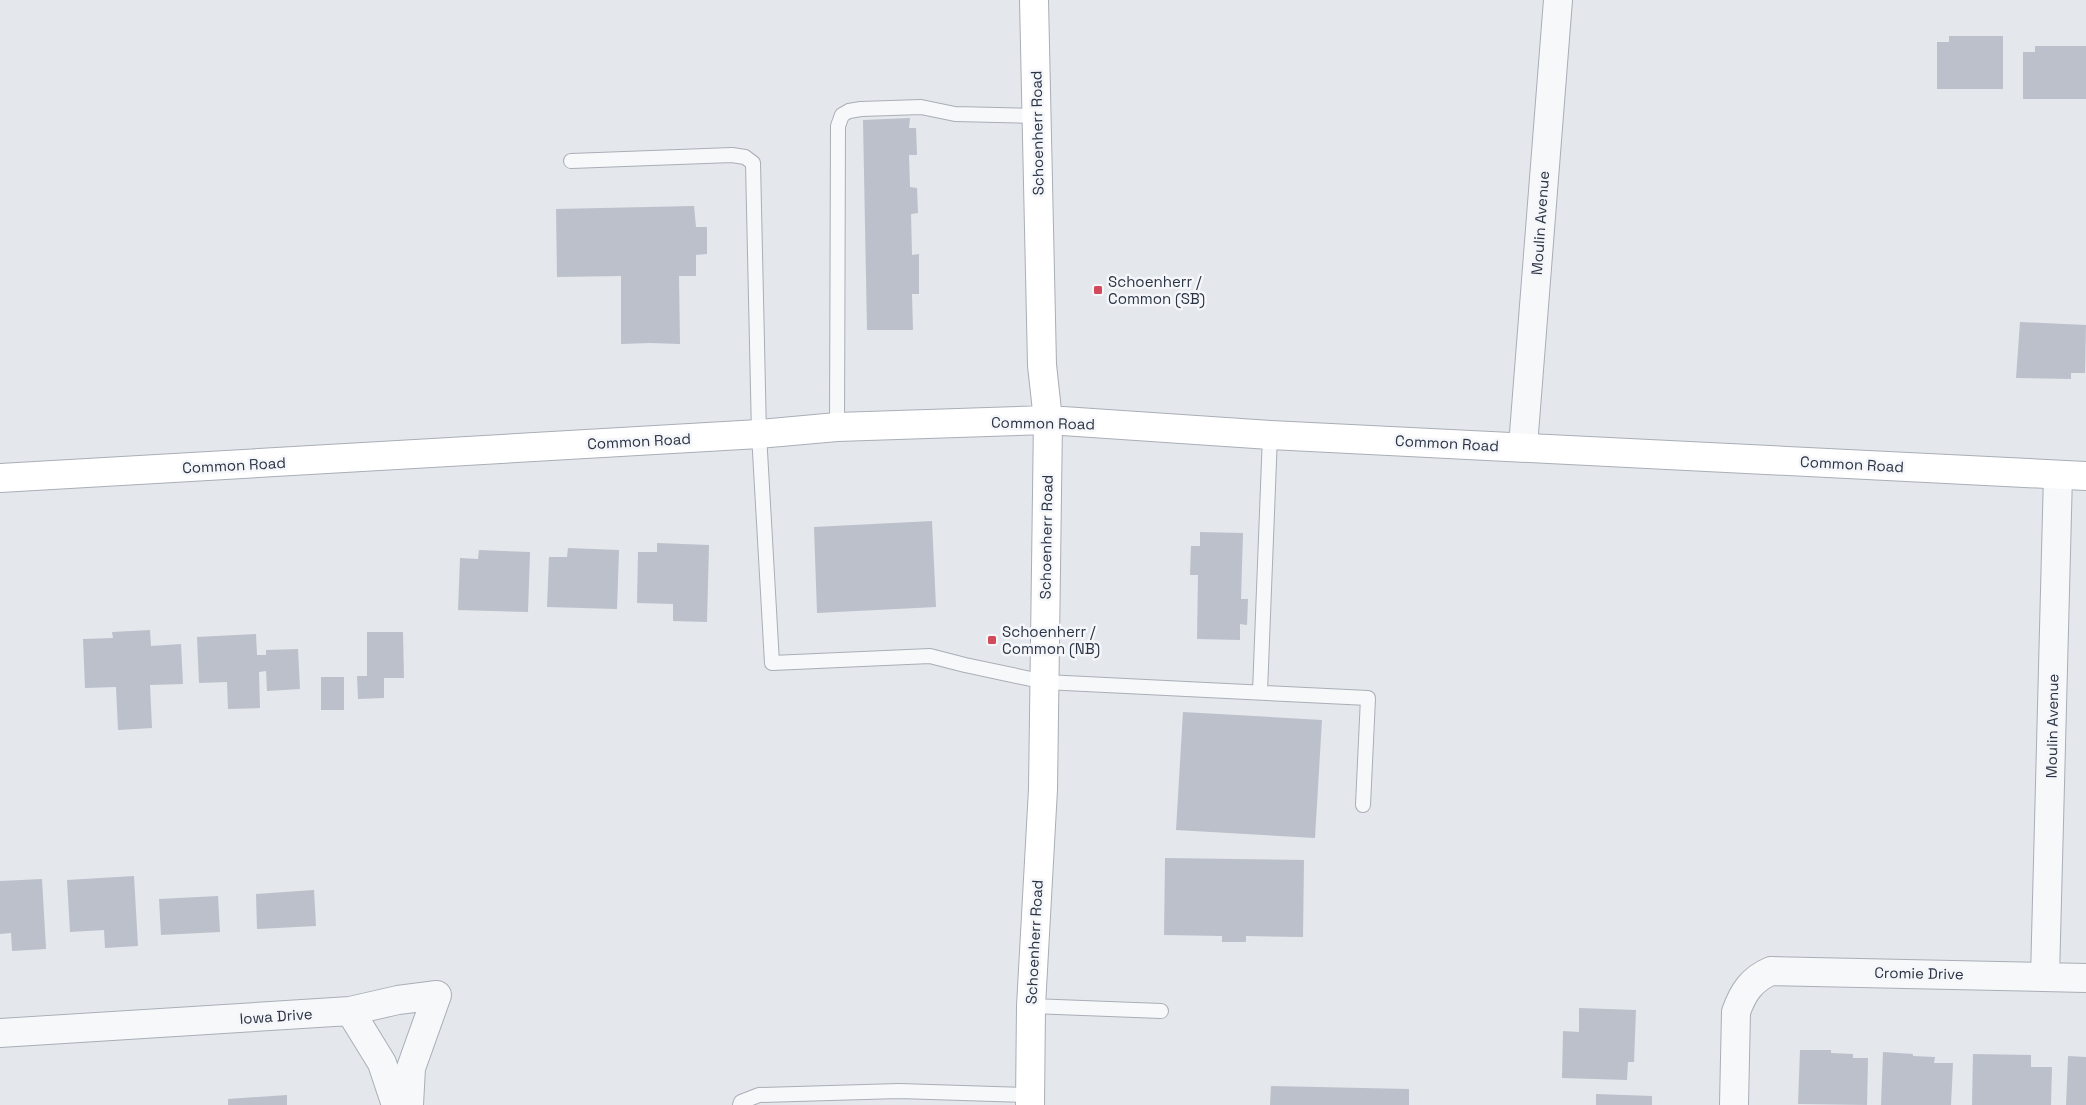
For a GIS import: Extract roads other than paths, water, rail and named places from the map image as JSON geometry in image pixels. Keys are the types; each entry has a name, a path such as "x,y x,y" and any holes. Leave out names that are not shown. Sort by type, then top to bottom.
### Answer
{"street":[{"name":"Schoenherr Road","path":"1030,1100 1031,1006 1043,789 1048,420 1042,365 1034,0"},
{"name":"Moulin Avenue","path":"1523,446 1558,0"},
{"name":"Common Road","path":"0,478 837,428 1048,420 1270,435 1523,446 2086,476"},
{"name":"Moulin Avenue","path":"2045,977 2058,475"},
{"name":"Cromie Drive","path":"1734,1105 1736,1012 1740,999 1755,979 1771,971 2086,978"},
{"name":"Iowa Drive","path":"0,1033 350,1011 398,1000 437,995 411,1068 409,1105"},
{"path":"350,1011 382,1063 396,1105"}],"lane":[{"path":"837,428 838,126 842,115 849,111 861,109 921,107 956,114 1036,116"},
{"path":"571,161 732,155 745,157 753,163 759,434 772,662 930,656 1045,682 1368,698 1363,805"},
{"path":"1260,692 1270,435"},
{"path":"1031,1006 1161,1011"},
{"path":"740,1105 741,1102 759,1095 899,1092 1030,1100"}],"place":[{"name":"Schoenherr / Common (SB)","path":"1098,290"},
{"name":"Schoenherr / Common (NB)","path":"992,640"}]}
